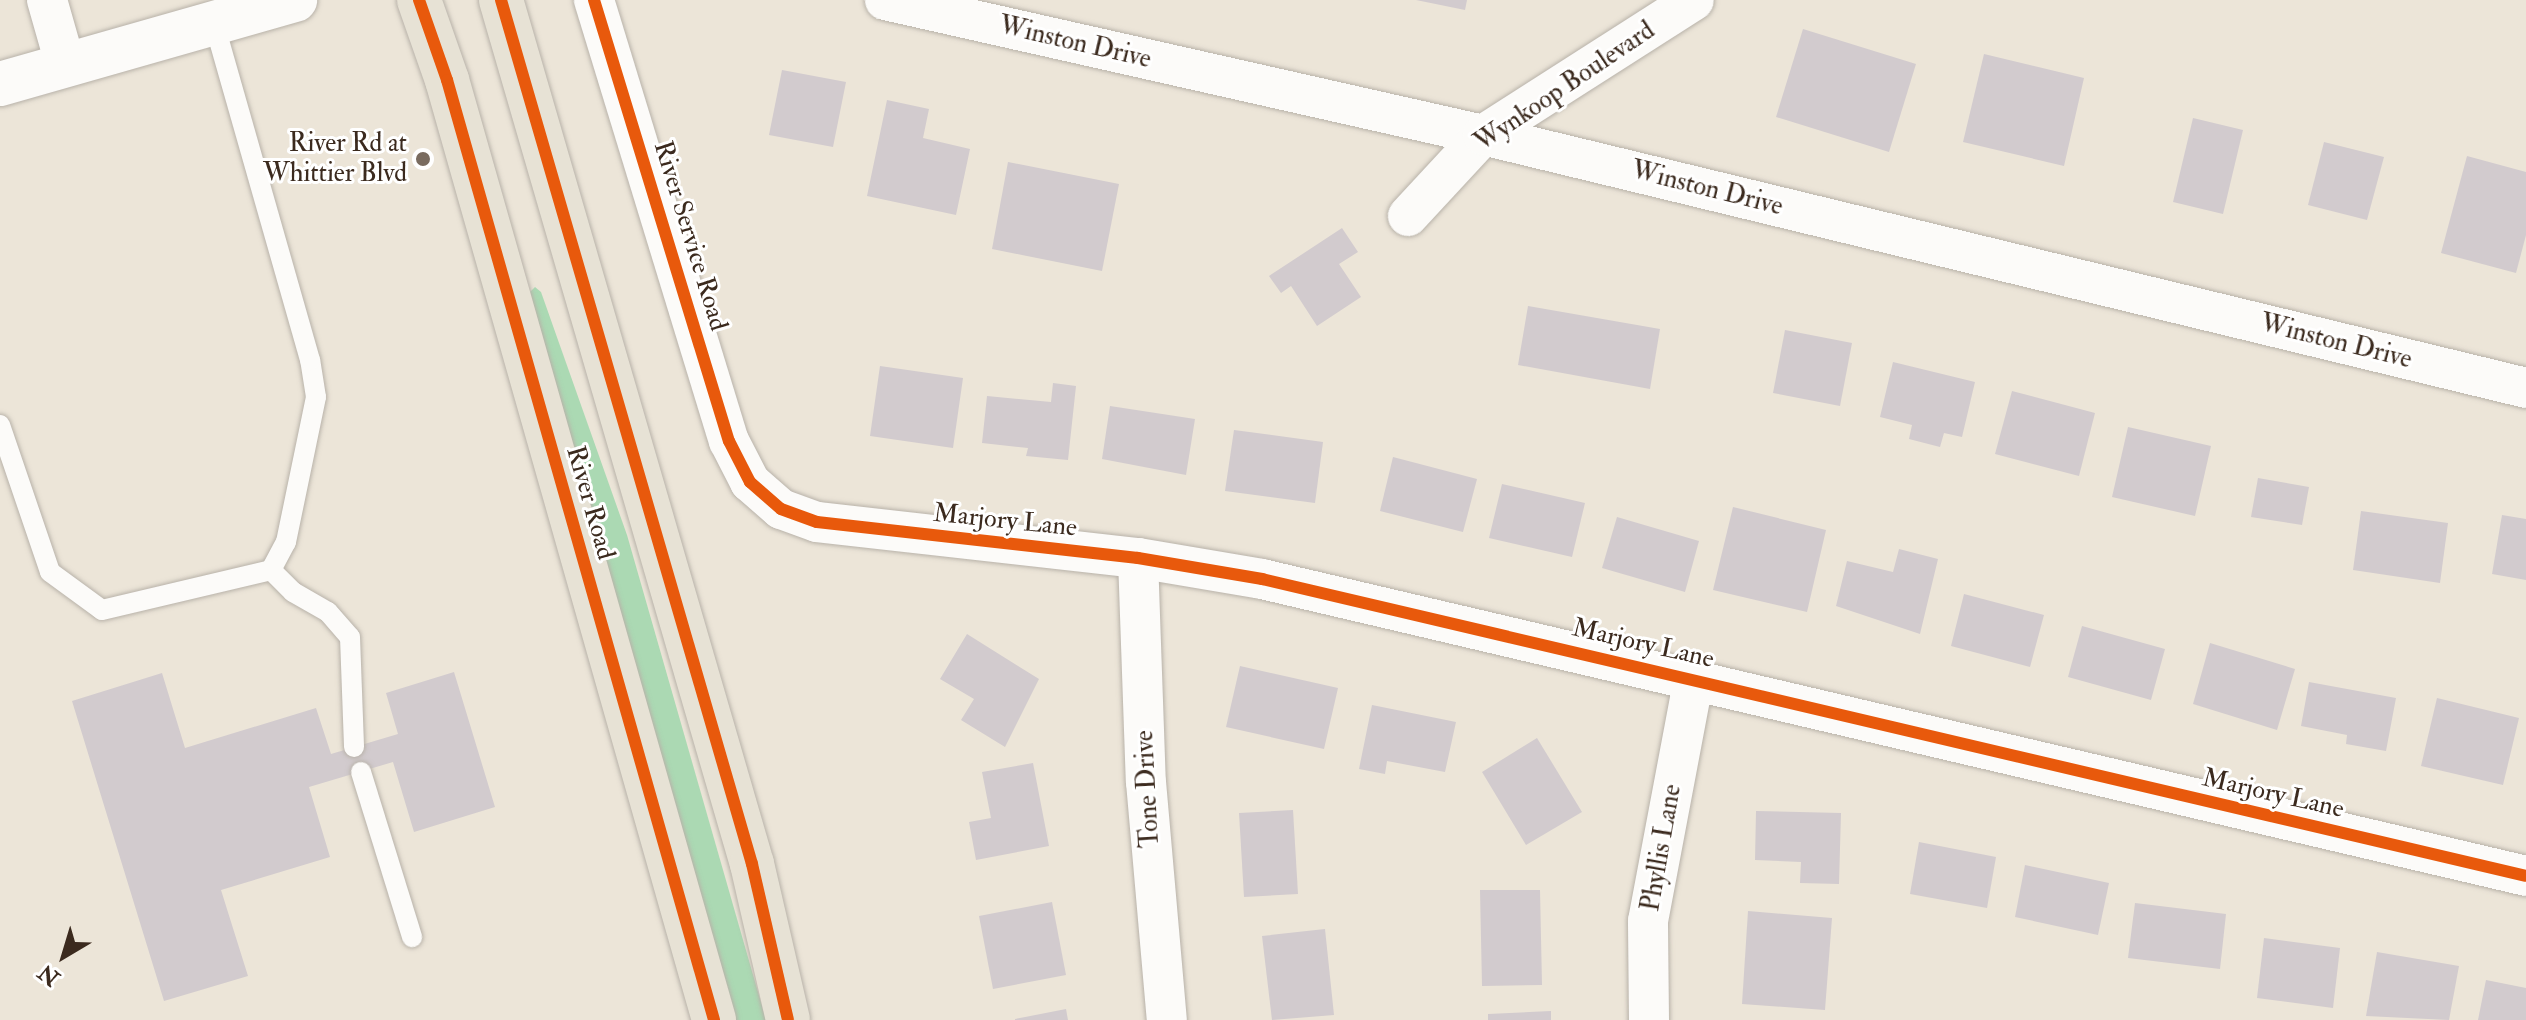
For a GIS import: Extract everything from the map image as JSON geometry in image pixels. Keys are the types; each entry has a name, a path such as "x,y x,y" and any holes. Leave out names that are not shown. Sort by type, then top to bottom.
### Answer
{"main road":[{"name":"River Road","path":"419,0 447,80 714,1020"},
{"name":"River Road","path":"501,0 752,864 788,1020"}],"street":[{"path":"47,0 65,63"},
{"path":"0,84 295,0"},
{"name":"River Service Road","path":"594,0 729,441 750,482"},
{"name":"Winston Drive","path":"885,0 1483,135 2526,388"},
{"name":"Wynkoop Boulevard","path":"1408,216 1483,135 1694,0"},
{"name":"Marjory Lane","path":"750,482 781,509 817,522 1138,558 1262,579 1694,678 2526,876"},
{"name":"Tone Drive","path":"1138,558 1146,782 1167,1020"},
{"name":"Phyllis Lane","path":"1649,1020 1648,921 1694,678"}],"lane":[{"path":"0,425 50,572 102,610 271,570 286,542 316,397 310,360 214,22"},
{"path":"271,570 293,592 328,612 350,637 354,747"},
{"path":"361,772 412,937"}],"green space":[{"path":"535,287 541,292 627,535 766,1020 736,1020 530,292"}],"building":[{"path":"1416,0 1467,0 1465,10"},
{"path":"1803,29 1916,64 1889,152 1776,117"},
{"path":"1984,54 2084,78 2064,166 1963,142"},
{"path":"782,70 846,82 833,147 769,135"},
{"path":"887,100 929,109 923,138 970,149 956,215 867,196"},
{"path":"2193,118 2243,130 2223,214 2173,202"},
{"path":"2324,142 2384,157 2367,220 2308,205"},
{"path":"2467,156 2526,172 2526,235 2516,273 2441,253"},
{"path":"1008,162 1119,184 1102,271 992,249"},
{"path":"1342,228 1358,252 1339,264 1361,297 1317,326 1291,286 1281,293 1269,276"},
{"path":"1528,306 1660,329 1650,389 1518,365"},
{"path":"1785,330 1852,343 1840,406 1773,393"},
{"path":"1893,362 1975,382 1962,437 1944,433 1940,447 1909,439 1912,425 1880,417"},
{"path":"880,366 963,378 953,448 870,436"},
{"path":"1053,383 1076,386 1068,460 1026,456 1028,448 982,443 987,396 1051,402"},
{"path":"2012,391 2095,413 2079,476 1995,454"},
{"path":"1110,406 1195,419 1186,475 1102,459"},
{"path":"2128,427 2211,446 2195,516 2112,497"},
{"path":"1234,430 1323,442 1315,503 1225,491"},
{"path":"1393,457 1477,479 1463,532 1380,511"},
{"path":"2258,478 2309,487 2302,525 2251,517"},
{"path":"1502,484 1585,503 1572,557 1489,538"},
{"path":"1733,507 1826,530 1807,612 1713,590"},
{"path":"2361,511 2448,523 2440,583 2353,570"},
{"path":"2502,515 2526,519 2526,580 2492,574"},
{"path":"1617,517 1699,541 1685,592 1602,568"},
{"path":"1899,549 1938,559 1920,634 1836,606 1847,561 1893,572"},
{"path":"1964,594 2044,615 2030,667 1951,646"},
{"path":"2082,626 2165,649 2151,700 2068,677"},
{"path":"967,634 1039,679 1005,747 961,720 974,699 940,679"},
{"path":"2210,643 2295,669 2277,730 2193,704"},
{"path":"1240,666 1338,688 1324,749 1226,727"},
{"path":"454,672 495,807 414,832 393,762 309,787 330,857 221,890 248,976 164,1001 72,701 162,673 185,748 316,708 331,754 398,734 386,693"},
{"path":"2309,682 2396,698 2386,751 2346,744 2347,735 2301,726"},
{"path":"2437,698 2519,718 2503,785 2421,766"},
{"path":"1372,705 1456,722 1445,772 1387,761 1385,774 1359,769"},
{"path":"1537,738 1582,812 1526,845 1482,772"},
{"path":"1033,763 1049,846 976,860 969,822 991,818 982,772"},
{"path":"1293,810 1298,894 1244,897 1239,813"},
{"path":"1756,811 1841,813 1839,884 1800,883 1801,862 1755,860"},
{"path":"1919,842 1996,857 1987,908 1910,894"},
{"path":"2025,865 2109,883 2098,935 2015,917"},
{"path":"1480,890 1540,890 1542,985 1482,986"},
{"path":"1052,902 1066,975 993,989 979,916"},
{"path":"2135,903 2226,914 2220,969 2128,958"},
{"path":"1748,911 1832,918 1825,1010 1742,1004"},
{"path":"1325,929 1334,1015 1272,1020 1262,936"},
{"path":"2264,938 2340,948 2333,1008 2257,998"},
{"path":"2377,952 2459,966 2449,1020 2366,1016"},
{"path":"2486,980 2526,988 2526,1020 2478,1020"},
{"path":"1066,1009 1068,1020 1015,1020 1015,1019"},
{"path":"1551,1011 1551,1020 1488,1020 1488,1014"}],"cycle path":[{"path":"419,0 447,80 714,1020"},
{"path":"501,0 752,864 788,1020"},
{"path":"594,0 729,441 750,482 781,509 817,522 1138,558 1262,579 2526,876"}],"place":[{"name":"River Rd at Whittier Blvd","path":"423,159"}]}
